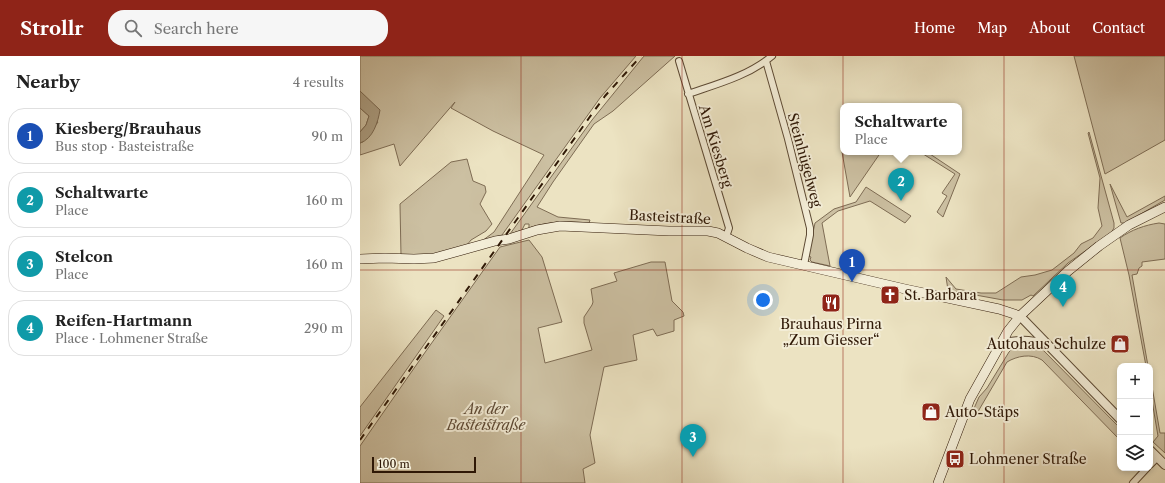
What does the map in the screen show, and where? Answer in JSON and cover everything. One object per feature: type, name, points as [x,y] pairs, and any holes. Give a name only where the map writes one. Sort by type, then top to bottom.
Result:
[{"type":"main road","points":[[938,483],[970,399],[1000,344],[1020,316],[1068,271],[1104,242],[1129,225],[1165,207]]},
{"type":"main road","name":"Basteistraße","points":[[360,259],[385,258],[414,260],[434,258],[495,241],[509,239],[537,230],[560,226],[708,231],[726,237],[746,248],[768,257],[999,309],[1020,316]]},
{"type":"street","points":[[688,94],[736,78],[749,72],[772,56]]},
{"type":"street","name":"Am Kiesberg","points":[[679,61],[729,228],[726,237]]},
{"type":"street","name":"Steinhügelweg","points":[[766,61],[788,139],[810,228],[804,265]]},
{"type":"street","points":[[1020,316],[1117,416]]},
{"type":"street","points":[[1000,344],[1018,340],[1032,340],[1048,346]]},
{"type":"street","points":[[1153,453],[1165,465]]},
{"type":"street","points":[[1153,462],[1157,458]]},
{"type":"street","points":[[1133,483],[1144,471]]},
{"type":"green space","points":[[360,56],[636,56],[600,98],[502,235],[482,241],[494,232],[544,155],[493,131],[451,108],[455,102],[400,166],[394,144],[360,155],[360,143],[363,142],[378,122],[360,105]]},
{"type":"green space","points":[[644,56],[675,56],[613,111],[594,124],[537,207],[558,217],[590,220],[589,223],[559,222],[529,228],[529,224],[525,224],[522,230],[510,234],[592,120]]},
{"type":"green space","points":[[1074,56],[1165,56],[1165,140],[1105,174]]},
{"type":"green space","points":[[360,108],[369,116],[366,125],[360,132]]},
{"type":"green space","points":[[1089,132],[1114,223],[1114,228],[1111,233],[1068,263],[1033,296],[1031,295],[1022,300],[1003,300],[948,290],[946,277],[956,289],[981,293],[996,293],[1021,277],[1052,270],[1074,253],[1081,244],[1093,238],[1102,226],[1098,208],[1100,178],[1088,133]]},
{"type":"green space","points":[[843,155],[879,155],[850,197]]},
{"type":"green space","points":[[925,155],[932,155],[960,174],[943,217],[937,212],[947,196],[942,193],[955,174]]},
{"type":"green space","points":[[467,159],[473,181],[485,186],[486,192],[480,204],[492,224],[486,231],[471,240],[467,245],[433,255],[401,256],[400,204],[451,162]]},
{"type":"green space","points":[[1110,184],[1127,217],[1165,196],[1165,200],[1125,223],[1121,223]]},
{"type":"green space","points":[[866,187],[911,216],[905,223],[870,201],[838,211],[822,223],[830,266],[812,262],[810,260],[811,257],[808,256],[815,223],[834,209],[856,202]]},
{"type":"green space","points":[[1159,223],[1165,224],[1165,259],[1142,262],[1142,266],[1139,268],[1137,274],[1132,275],[1147,363],[1145,363],[1129,275],[1120,238],[1138,228]]},
{"type":"green space","name":"An der Basteistraße","points":[[529,240],[542,257],[562,322],[538,328],[545,363],[592,350],[584,323],[584,317],[593,302],[591,289],[617,281],[614,273],[651,262],[665,262],[672,301],[683,312],[684,316],[674,320],[674,331],[657,336],[653,329],[633,335],[637,360],[604,367],[590,435],[595,463],[583,469],[585,483],[360,483],[360,446],[426,351],[500,247]]},
{"type":"green space","points":[[436,310],[444,316],[360,436],[360,407]]},
{"type":"green space","points":[[1023,342],[1037,346],[1044,351],[1117,425],[1117,437],[1042,360],[1029,356],[1015,358],[1007,362],[976,415],[972,413],[979,397],[987,388],[1009,352],[1013,348],[1023,345]]},
{"type":"green space","points":[[1153,392],[1160,433],[1165,433],[1165,453],[1153,442],[1158,436],[1153,407]]},
{"type":"shaded area","points":[[360,91],[380,110],[378,120],[372,134],[365,141],[360,143],[360,132],[366,125],[369,116],[360,108]]},
{"type":"railway","points":[[360,440],[605,96],[641,56]]},
{"type":"place","name":"Schaltwarte","points":[[901,201]]},
{"type":"place","name":"Kiesberg/Brauhaus","points":[[852,282]]},
{"type":"place","name":"St. Barbara","points":[[890,295]]},
{"type":"place","name":"Brauhaus Pirna „Zum Giesser“","points":[[831,303]]},
{"type":"place","name":"Reifen-Hartmann","points":[[1063,307]]},
{"type":"place","name":"Autohaus Schulze","points":[[1120,344]]},
{"type":"place","name":"Auto-Stäps","points":[[931,412]]},
{"type":"place","name":"Stelcon","points":[[693,457]]},
{"type":"place","name":"Lohmener Straße","points":[[955,459]]}]
